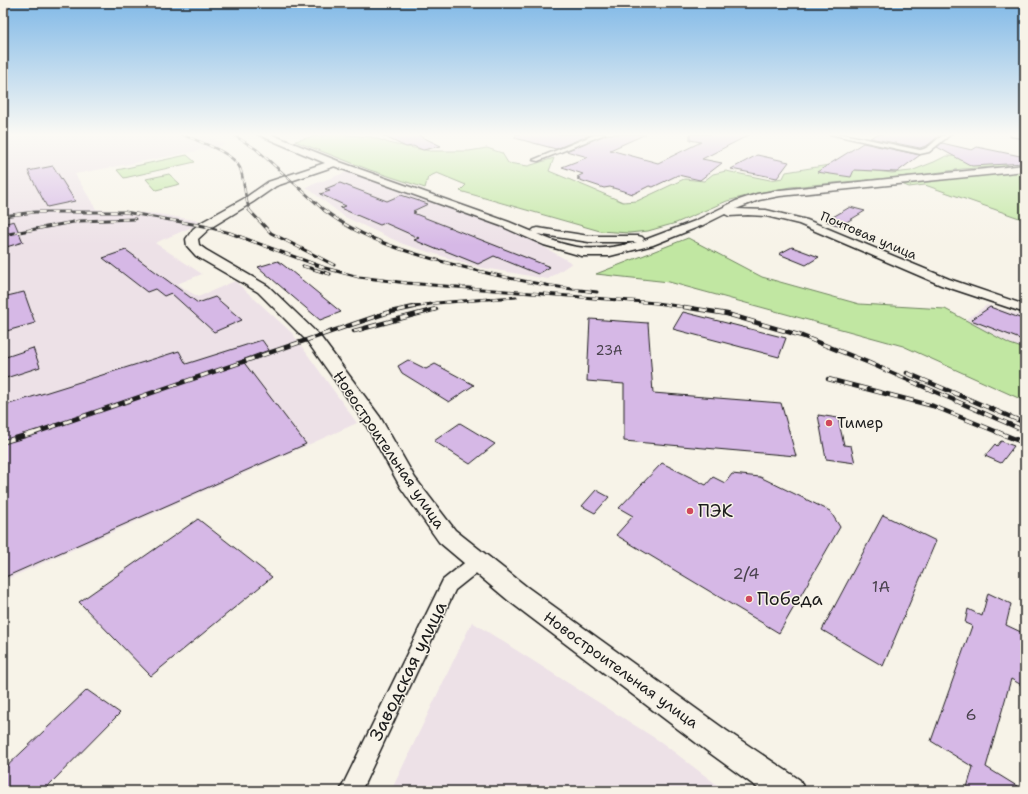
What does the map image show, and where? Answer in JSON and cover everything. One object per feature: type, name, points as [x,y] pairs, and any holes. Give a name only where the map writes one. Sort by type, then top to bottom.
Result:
[{"type":"main road","name":"Новостроительная улица","points":[[310,171],[272,184],[246,202],[206,225],[197,232],[192,239],[193,246],[201,253],[263,289],[285,308],[305,330],[373,421],[408,483],[447,536],[524,599],[717,741],[789,791]]},
{"type":"main road","points":[[357,171],[505,224],[564,248],[582,252],[598,253],[634,247],[699,223],[740,203],[757,197],[780,193],[995,171]]},
{"type":"main road","name":"Почтовая улица","points":[[699,223],[728,213],[745,211],[762,211],[784,216],[803,222],[945,282],[1025,309]]},
{"type":"street","name":"Заводская улица","points":[[350,791],[449,585],[479,561]]},
{"type":"shaded area","points":[[3,171],[91,171],[75,174],[96,209],[158,214],[200,221],[192,227],[155,243],[202,274],[177,284],[198,297],[235,281],[292,333],[357,423],[3,581]]},
{"type":"shaded area","points":[[350,171],[521,234],[572,263],[548,279],[478,267],[403,244],[345,217],[306,187]]},
{"type":"shaded area","points":[[987,305],[1025,316],[1025,349],[1010,344],[965,320]]},
{"type":"shaded area","points":[[472,622],[661,742],[725,791],[391,791]]},
{"type":"green space","points":[[118,171],[155,171],[124,178]]},
{"type":"green space","points":[[373,171],[549,171],[623,202],[637,201],[684,179],[704,181],[713,174],[726,171],[770,180],[783,178],[786,172],[792,171],[877,171],[892,173],[910,171],[948,171],[790,187],[758,193],[727,201],[676,223],[648,231],[629,233],[600,231],[460,191],[466,185],[437,173],[428,177],[425,188]]},
{"type":"green space","points":[[1025,171],[1025,220],[925,185],[909,187],[899,183]]},
{"type":"green space","points":[[169,174],[180,184],[156,190],[146,179]]},
{"type":"green space","points":[[688,238],[762,277],[859,304],[945,309],[1010,344],[1025,349],[1025,401],[903,346],[669,282],[596,274]]},
{"type":"building","points":[[28,171],[56,171],[75,201],[47,207]]},
{"type":"building","points":[[574,171],[712,171],[700,180],[678,175],[653,187],[649,186],[633,194],[610,187],[604,188],[577,179],[580,178],[577,177],[583,174]]},
{"type":"building","points":[[741,171],[782,171],[777,178]]},
{"type":"building","points":[[819,171],[854,171],[851,177],[817,172]]},
{"type":"building","points":[[877,171],[898,171],[897,172]]},
{"type":"building","points":[[340,183],[387,201],[401,195],[428,204],[413,211],[416,212],[413,213],[550,267],[538,274],[494,256],[478,264],[441,249],[438,250],[414,240],[419,238],[385,223],[380,225],[340,208],[346,206],[320,194],[330,191],[325,189]]},
{"type":"building","points":[[850,207],[865,211],[840,226],[826,221]]},
{"type":"building","points":[[14,221],[23,242],[3,248],[3,224]]},
{"type":"building","points":[[792,247],[819,257],[806,265],[779,254]]},
{"type":"building","points":[[126,250],[198,303],[215,297],[242,320],[214,332],[171,293],[164,296],[155,289],[147,292],[103,258]]},
{"type":"building","points":[[278,261],[341,312],[320,320],[258,267]]},
{"type":"building","points":[[24,292],[35,323],[3,332],[3,297]]},
{"type":"building","points":[[990,307],[1025,320],[1025,341],[971,320]]},
{"type":"building","points":[[683,312],[786,338],[779,357],[673,329]]},
{"type":"building","points":[[590,319],[648,323],[653,393],[781,403],[796,456],[624,441],[624,384],[587,381]]},
{"type":"building","points":[[262,340],[269,350],[242,360],[306,444],[3,578],[3,406],[179,351],[186,364]]},
{"type":"building","points":[[33,348],[40,367],[3,379],[3,358]]},
{"type":"building","points":[[408,360],[426,369],[435,364],[474,385],[449,402],[402,373],[398,366]]},
{"type":"building","points":[[818,415],[838,418],[844,445],[851,446],[855,463],[826,459]]},
{"type":"building","points":[[460,423],[495,444],[470,464],[434,441]]},
{"type":"building","points":[[1001,441],[1014,446],[1001,463],[985,456],[995,444],[997,446]]},
{"type":"building","points":[[662,463],[706,485],[713,477],[725,483],[732,474],[760,477],[830,511],[840,527],[779,633],[616,535],[633,516],[619,508]]},
{"type":"building","points":[[596,490],[609,497],[595,513],[582,506]]},
{"type":"building","points":[[883,515],[936,541],[883,666],[822,630]]},
{"type":"building","points":[[198,519],[272,577],[151,676],[79,602]]},
{"type":"building","points":[[988,593],[1011,604],[1006,625],[1025,634],[1025,687],[1011,679],[986,767],[1025,791],[966,791],[973,767],[931,741],[972,626],[965,623],[968,609],[982,616]]},
{"type":"building","points":[[87,690],[120,713],[43,791],[3,791],[3,770]]},
{"type":"railway","points":[[241,171],[250,211]]},
{"type":"railway","points":[[281,171],[325,211]]},
{"type":"railway","points":[[249,210],[271,233],[334,265]]},
{"type":"railway","points":[[324,210],[355,230],[371,238],[406,251],[510,278],[562,288],[597,292]]},
{"type":"railway","points":[[3,216],[35,212],[125,212],[204,226],[230,233],[325,268],[359,277],[407,283],[656,303],[684,307]]},
{"type":"railway","points":[[3,235],[79,221],[135,219]]},
{"type":"railway","points":[[303,266],[330,274]]},
{"type":"railway","points":[[411,308],[436,303],[516,297]]},
{"type":"railway","points":[[684,307],[691,308]]},
{"type":"railway","points":[[684,307],[727,314],[802,336],[867,362],[1025,431]]},
{"type":"railway","points":[[37,432],[386,313],[411,308]]},
{"type":"railway","points":[[354,331],[436,309]]},
{"type":"railway","points":[[907,373],[1025,423]]},
{"type":"railway","points":[[828,379],[933,406],[1000,433]]},
{"type":"railway","points":[[3,442],[37,432]]},
{"type":"railway","points":[[997,432],[1025,443]]},
{"type":"place","name":"Тимер","points":[[829,423]]},
{"type":"place","name":"ПЭК","points":[[690,511]]},
{"type":"place","name":"Победа","points":[[749,599]]}]
